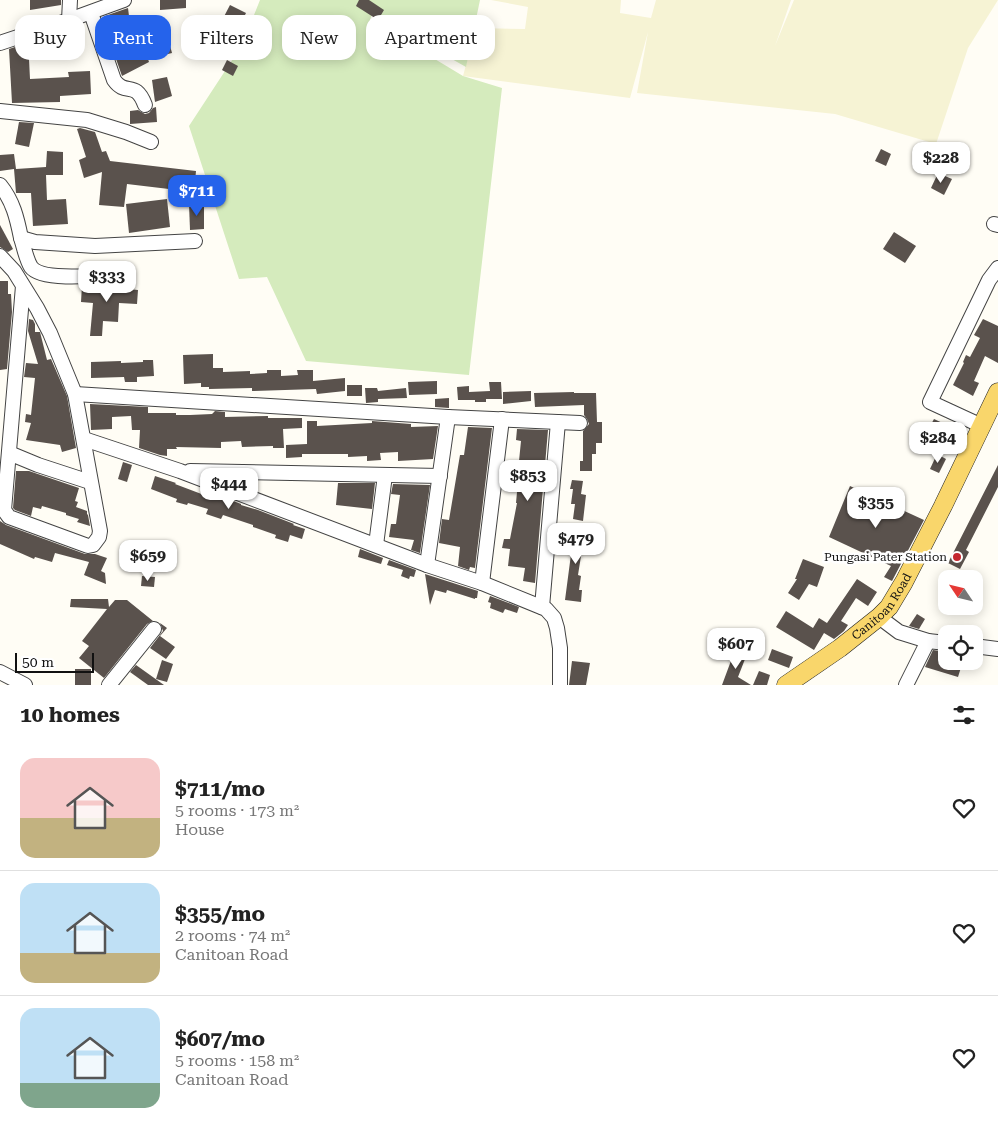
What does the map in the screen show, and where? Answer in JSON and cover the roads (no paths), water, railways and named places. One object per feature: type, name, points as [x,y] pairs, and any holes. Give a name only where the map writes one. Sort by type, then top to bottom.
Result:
[{"type":"main road","name":"Canitoan Road","points":[[786,685],[840,648],[889,607],[904,582],[957,479],[998,392]]},
{"type":"street","points":[[69,15],[70,0]]},
{"type":"street","points":[[85,15],[124,0]]},
{"type":"street","points":[[91,13],[114,80],[118,86],[135,90],[141,94],[145,105]]},
{"type":"street","points":[[0,44],[15,39]]},
{"type":"street","points":[[0,112],[87,120],[151,142]]},
{"type":"street","points":[[0,185],[11,200],[27,259],[33,269],[67,277],[119,274]]},
{"type":"street","points":[[21,238],[35,242],[95,246],[195,241]]},
{"type":"street","points":[[0,256],[14,271],[37,308],[50,333],[74,394],[100,531],[99,537],[93,545],[88,546],[9,517],[4,507],[23,286]]},
{"type":"street","points":[[982,426],[930,402],[989,280],[998,268]]},
{"type":"street","points":[[74,394],[448,417],[580,422]]},
{"type":"street","points":[[427,565],[448,417]]},
{"type":"street","points":[[482,583],[502,418]]},
{"type":"street","points":[[542,606],[558,422]]},
{"type":"street","points":[[84,439],[180,471],[427,565],[482,583],[542,606],[550,612],[557,628],[560,648],[560,685]]},
{"type":"street","points":[[9,453],[38,465],[90,482]]},
{"type":"street","points":[[180,471],[440,476]]},
{"type":"street","points":[[376,545],[385,475]]},
{"type":"street","points":[[879,617],[900,632],[938,642]]},
{"type":"street","points":[[109,685],[154,629]]},
{"type":"street","points":[[906,685],[928,641]]},
{"type":"street","points":[[983,647],[998,649]]},
{"type":"street","points":[[0,672],[25,685]]},
{"type":"place","name":"Pungasi Pater Station","points":[[957,557]]}]
